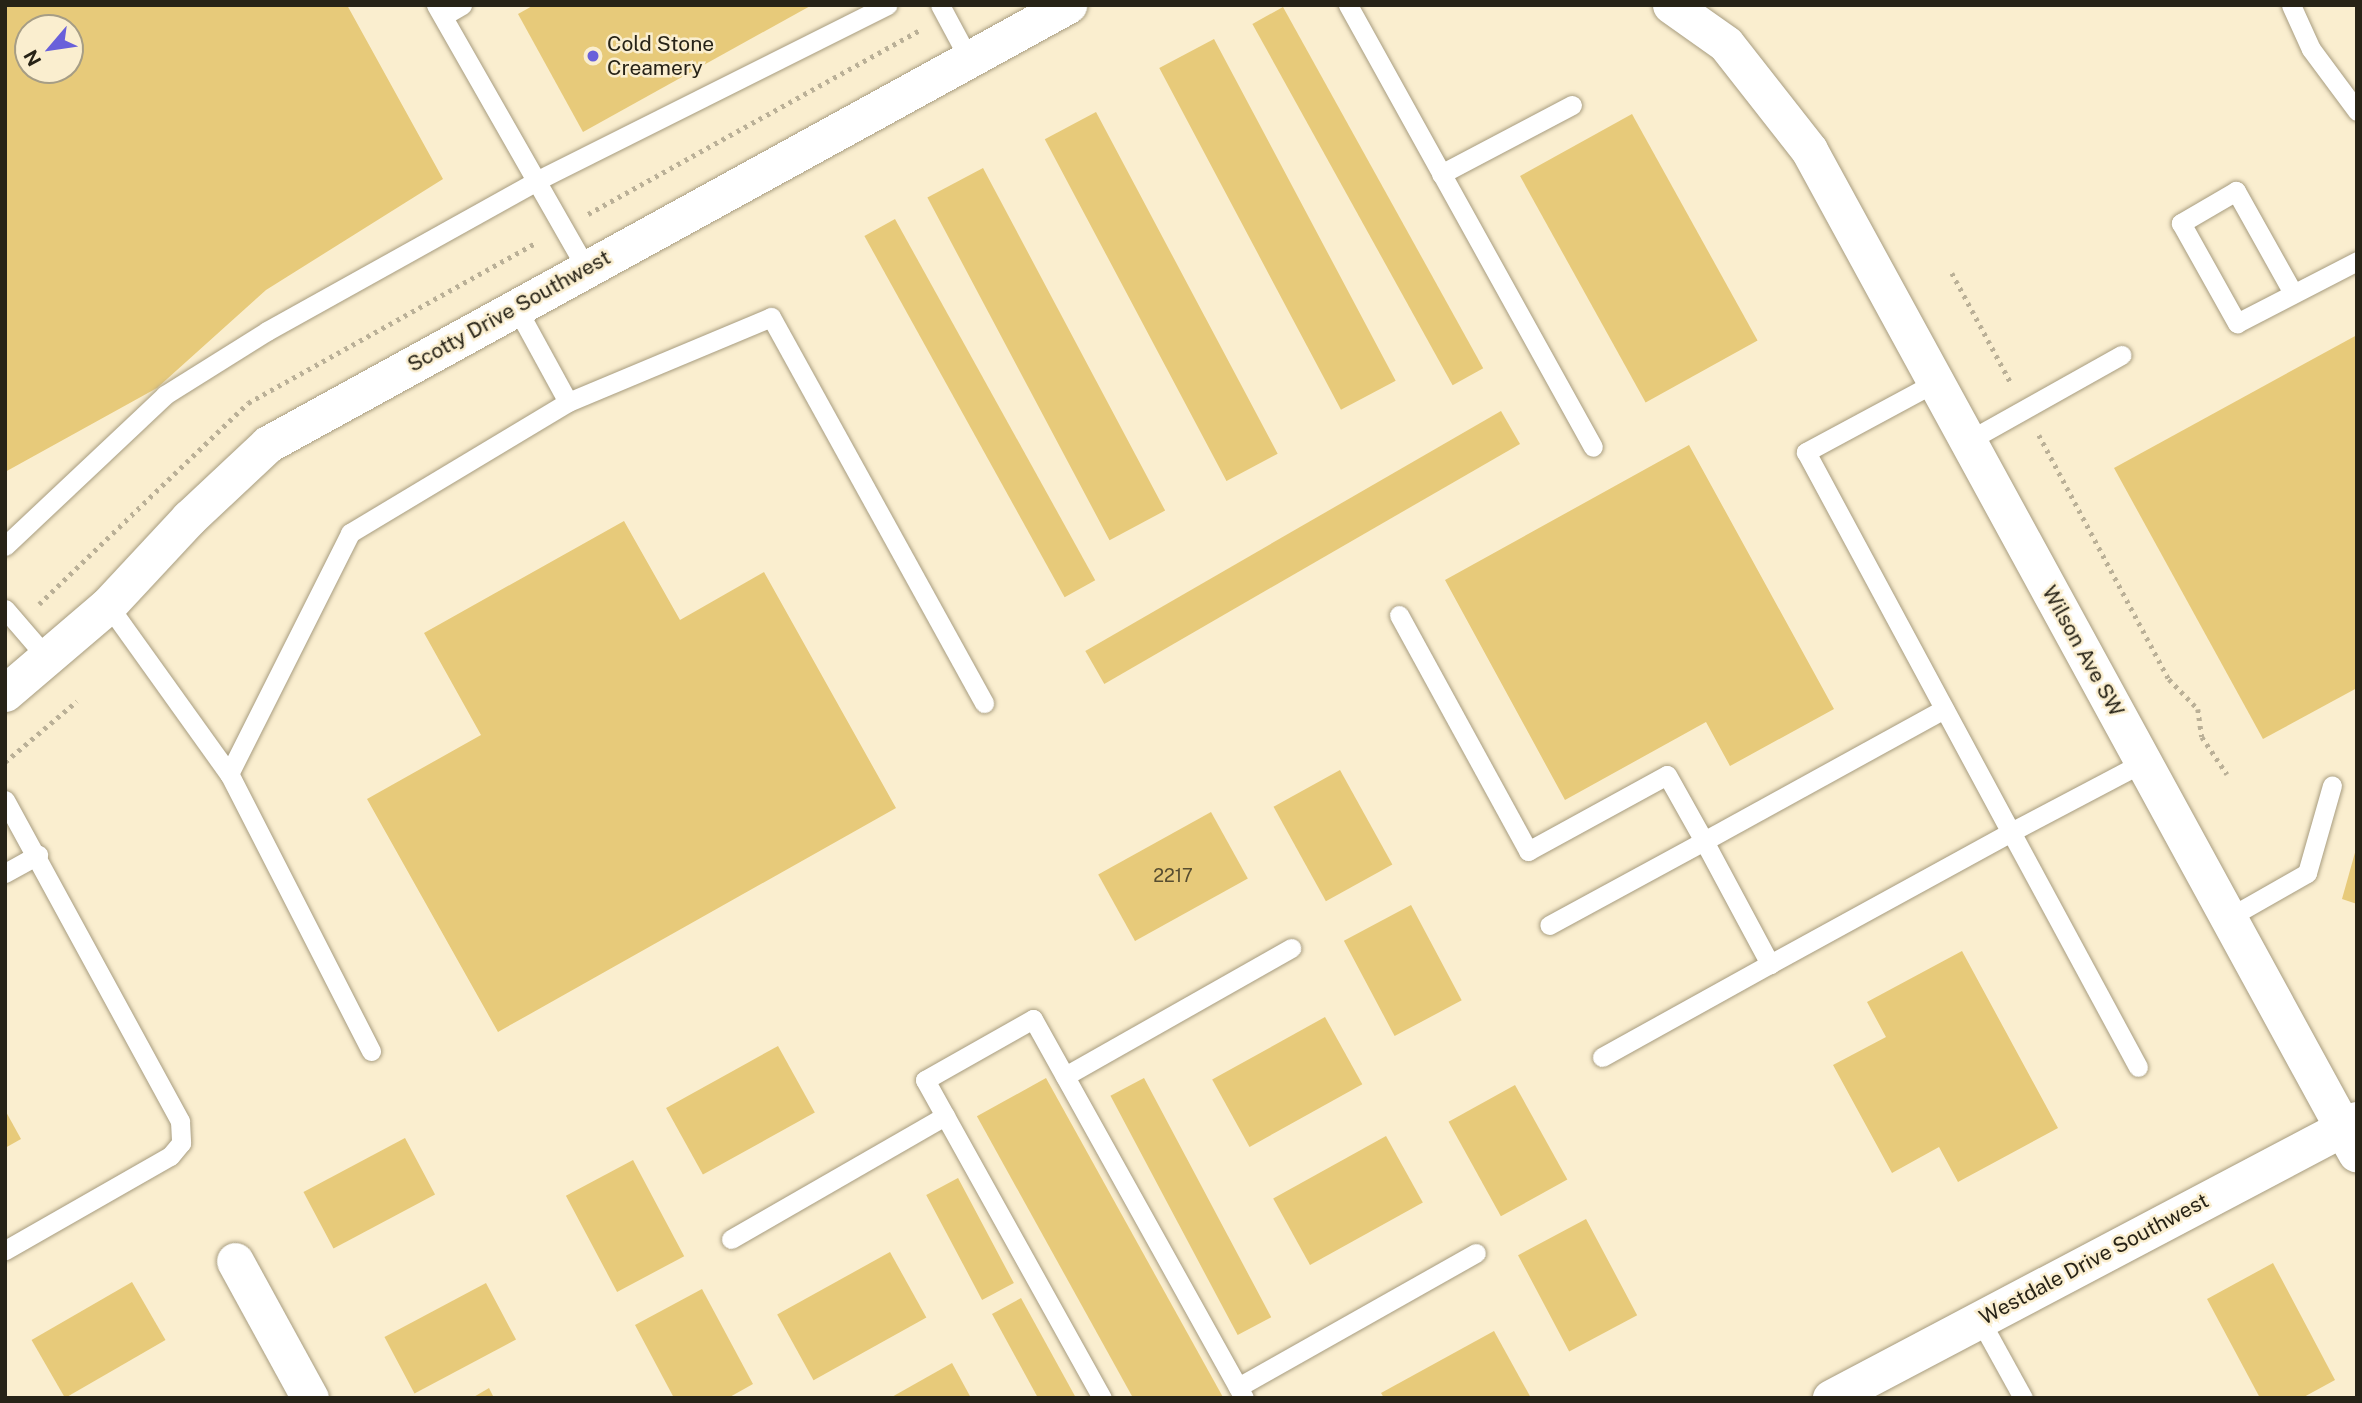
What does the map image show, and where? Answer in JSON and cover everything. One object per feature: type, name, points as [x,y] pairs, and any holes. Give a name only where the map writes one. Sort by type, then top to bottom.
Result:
[{"type":"street","name":"Scotty Drive Southwest","points":[[5,693],[108,605],[189,518],[268,444],[1068,5]]},
{"type":"street","name":"Wilson Ave SW","points":[[1671,5],[1726,44],[1809,150],[2228,918],[2352,1134]]},
{"type":"street","name":"Westdale Drive Southwest","points":[[1831,1398],[1980,1320],[2352,1134]]},
{"type":"street","points":[[235,1261],[310,1398]]},
{"type":"lane","points":[[462,5],[440,11],[586,268]]},
{"type":"lane","points":[[5,545],[165,395],[267,331],[536,181],[887,5]]},
{"type":"lane","points":[[940,5],[970,59]]},
{"type":"lane","points":[[1348,5],[1593,447]]},
{"type":"lane","points":[[2291,5],[2311,49],[2357,111]]},
{"type":"lane","points":[[1441,174],[1572,105]]},
{"type":"lane","points":[[2293,293],[2236,191],[2181,223],[2237,323],[2357,261]]},
{"type":"lane","points":[[516,307],[568,402]]},
{"type":"lane","points":[[229,774],[350,533],[568,402],[771,317],[984,703]]},
{"type":"lane","points":[[1968,441],[2121,355]]},
{"type":"lane","points":[[1936,382],[1806,452],[2138,1067]]},
{"type":"lane","points":[[108,605],[229,774],[371,1051]]},
{"type":"lane","points":[[5,609],[48,659]]},
{"type":"lane","points":[[1399,615],[1528,851],[1667,775],[1770,964]]},
{"type":"lane","points":[[1549,925],[1944,709]]},
{"type":"lane","points":[[1602,1057],[2144,762]]},
{"type":"lane","points":[[2228,918],[2307,873],[2332,785]]},
{"type":"lane","points":[[5,800],[38,855],[180,1121],[181,1143],[170,1156],[5,1250]]},
{"type":"lane","points":[[5,873],[38,855]]},
{"type":"lane","points":[[1065,1076],[1291,948]]},
{"type":"lane","points":[[1102,1398],[925,1080],[1033,1019],[1241,1392],[1476,1253]]},
{"type":"lane","points":[[731,1239],[946,1116]]},
{"type":"lane","points":[[1980,1320],[2023,1398]]},
{"type":"path","points":[[1952,273],[2169,679],[2198,709],[2202,737],[2227,774]]},
{"type":"path","points":[[5,762],[77,701]]},
{"type":"building","points":[[347,5],[443,179],[266,290],[157,388],[5,472],[5,6]]},
{"type":"building","points":[[534,5],[812,5],[583,132],[518,14]]},
{"type":"building","points":[[1283,7],[1483,368],[1453,385],[1252,24]]},
{"type":"building","points":[[1214,39],[1396,381],[1341,410],[1159,68]]},
{"type":"building","points":[[1096,112],[1278,454],[1226,481],[1045,139]]},
{"type":"building","points":[[1632,114],[1758,341],[1646,403],[1520,176]]},
{"type":"building","points":[[983,168],[1165,511],[1110,540],[927,198]]},
{"type":"building","points":[[895,219],[1095,580],[1065,597],[864,236]]},
{"type":"building","points":[[2357,335],[2357,688],[2263,739],[2114,468]]},
{"type":"building","points":[[1501,411],[1520,444],[1104,684],[1085,651]]},
{"type":"building","points":[[1689,445],[1834,709],[1730,766],[1706,722],[1565,800],[1445,580]]},
{"type":"building","points":[[624,521],[680,620],[764,572],[896,808],[498,1032],[367,799],[481,735],[424,633]]},
{"type":"building","points":[[1340,770],[1392,864],[1326,901],[1274,807]]},
{"type":"building","points":[[1211,812],[1248,878],[1135,941],[1098,875]]},
{"type":"building","points":[[2357,850],[2357,904],[2342,899]]},
{"type":"building","points":[[1411,905],[1462,1000],[1395,1036],[1344,941]]},
{"type":"building","points":[[1962,951],[2058,1128],[1958,1182],[1939,1147],[1892,1173],[1833,1065],[1886,1037],[1867,1002]]},
{"type":"building","points":[[1325,1017],[1362,1084],[1250,1147],[1212,1080]]},
{"type":"building","points":[[778,1046],[815,1112],[703,1175],[666,1108]]},
{"type":"building","points":[[1046,1078],[1222,1396],[1133,1398],[977,1116]]},
{"type":"building","points":[[1144,1078],[1271,1317],[1238,1335],[1110,1096]]},
{"type":"building","points":[[1515,1085],[1567,1179],[1501,1216],[1449,1122]]},
{"type":"building","points":[[5,1110],[21,1139],[5,1148]]},
{"type":"building","points":[[1386,1136],[1423,1202],[1310,1265],[1273,1199]]},
{"type":"building","points":[[405,1138],[435,1195],[334,1248],[303,1192]]},
{"type":"building","points":[[633,1160],[684,1256],[617,1292],[566,1196]]},
{"type":"building","points":[[958,1178],[1014,1283],[982,1300],[926,1195]]},
{"type":"building","points":[[1586,1219],[1637,1315],[1569,1351],[1518,1255]]},
{"type":"building","points":[[890,1252],[926,1318],[814,1380],[777,1315]]},
{"type":"building","points":[[2273,1263],[2335,1380],[2302,1398],[2260,1398],[2207,1299]]},
{"type":"building","points":[[132,1282],[166,1340],[65,1398],[32,1340]]},
{"type":"building","points":[[486,1283],[516,1340],[415,1393],[384,1337]]},
{"type":"building","points":[[702,1289],[753,1384],[728,1398],[674,1398],[635,1325]]},
{"type":"building","points":[[1021,1298],[1076,1398],[1038,1398],[992,1314]]},
{"type":"building","points":[[1494,1331],[1531,1398],[1384,1398],[1381,1393]]},
{"type":"building","points":[[952,1363],[971,1398],[890,1398]]},
{"type":"building","points":[[489,1388],[494,1398],[472,1398]]},
{"type":"place","name":"Cold Stone Creamery","points":[[593,56]]}]
